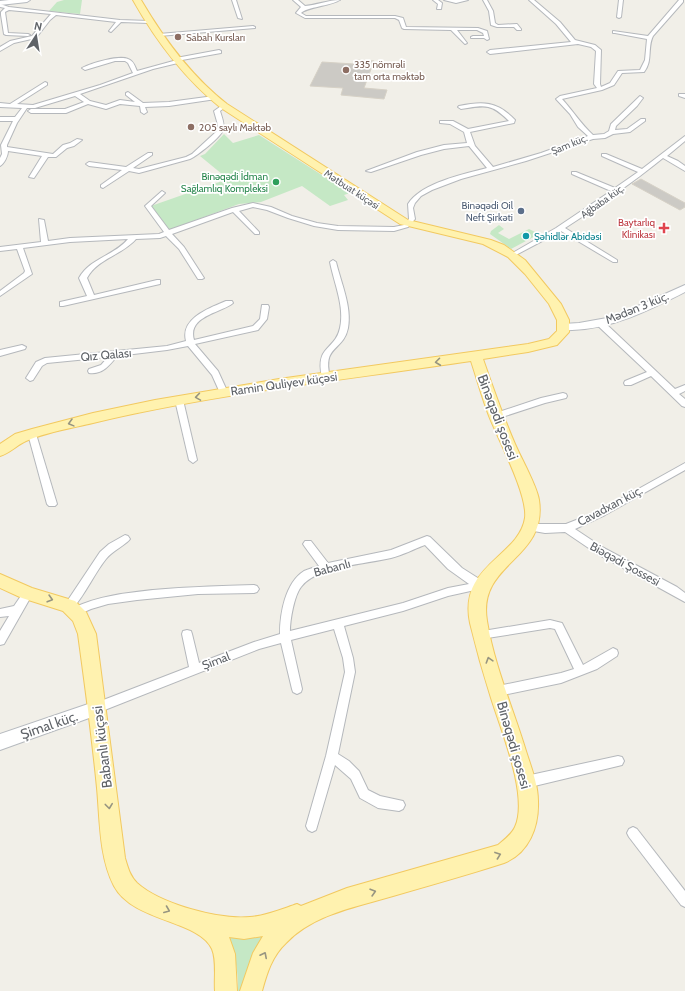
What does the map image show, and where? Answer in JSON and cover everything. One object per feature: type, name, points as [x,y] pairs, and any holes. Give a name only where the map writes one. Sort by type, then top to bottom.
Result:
[{"type":"main road","name":"Mətbuat küçəsi","points":[[137,0],[149,22],[179,60],[214,98],[224,106],[409,224],[422,228],[472,237],[493,244],[512,255],[552,300],[563,319],[564,327]]},
{"type":"main road","name":"Mətbuat küçəsi","points":[[142,0],[149,22]]},
{"type":"main road","name":"Ramin Quliyev küçəsi","points":[[26,436],[110,413],[179,400],[326,377],[476,357],[544,345],[553,342],[559,337],[564,327]]},
{"type":"main road","name":"Binəqədi şosesi","points":[[251,991],[258,968],[268,946],[290,925],[324,906],[504,853],[518,841],[525,828],[528,810],[526,782],[498,691],[476,608],[477,596],[481,585],[492,571],[521,542],[531,527],[534,510],[531,498],[496,416],[476,357]]},
{"type":"main road","points":[[0,451],[26,436]]},
{"type":"main road","points":[[0,581],[72,609]]},
{"type":"main road","name":"Babanlı küçəsi","points":[[72,609],[84,626],[87,634],[114,849],[123,882],[132,892],[145,901],[197,922]]},
{"type":"main road","points":[[197,922],[237,927],[257,926],[324,906]]},
{"type":"main road","points":[[197,922],[215,935],[221,945],[224,959],[226,991]]},
{"type":"street","points":[[0,4],[27,0]]},
{"type":"street","points":[[234,0],[240,18]]},
{"type":"street","points":[[295,0],[302,5],[303,8]]},
{"type":"street","points":[[338,0],[319,6],[303,8],[298,13],[305,17],[394,17],[401,19],[404,28],[478,29],[485,32],[487,38],[473,38]]},
{"type":"street","points":[[435,0],[440,4],[439,8]]},
{"type":"street","points":[[446,0],[456,2],[466,0]]},
{"type":"street","points":[[485,0],[491,11],[493,24],[497,26],[515,25],[519,29]]},
{"type":"street","points":[[531,0],[546,12],[576,43]]},
{"type":"street","points":[[619,17],[622,0]]},
{"type":"street","points":[[490,52],[576,43],[593,46],[600,51],[597,84],[600,89],[612,84],[620,72],[642,71],[644,69],[648,59],[649,38],[680,1]]},
{"type":"street","points":[[0,4],[8,8],[54,14],[120,21],[149,22]]},
{"type":"street","points":[[8,8],[3,12],[6,34],[37,35]]},
{"type":"street","points":[[0,49],[3,46],[28,40],[37,35],[48,19],[54,14]]},
{"type":"street","points":[[111,31],[120,21]]},
{"type":"street","points":[[159,35],[253,27]]},
{"type":"street","points":[[453,29],[464,43]]},
{"type":"street","points":[[615,32],[649,38]]},
{"type":"street","points":[[592,39],[595,44],[593,46]]},
{"type":"street","points":[[0,164],[5,154],[4,145],[16,119],[23,109],[76,94],[179,60],[219,52]]},
{"type":"street","points":[[104,54],[114,60]]},
{"type":"street","points":[[85,68],[114,60],[126,60],[130,62],[136,73]]},
{"type":"street","points":[[12,105],[45,84]]},
{"type":"street","name":"Şam küç.","points":[[409,224],[412,219],[410,208],[411,203],[424,193],[447,182],[566,147],[592,136],[580,126],[572,113],[559,99],[600,89]]},
{"type":"street","points":[[76,94],[88,102],[106,107],[120,102],[165,107],[214,98]]},
{"type":"street","points":[[128,94],[142,105],[144,112]]},
{"type":"street","points":[[612,132],[613,125],[635,105],[640,98]]},
{"type":"street","points":[[0,105],[12,105],[23,109],[66,111],[88,102]]},
{"type":"street","points":[[442,122],[451,122],[467,132],[512,122],[512,120],[494,105],[484,104],[461,107]]},
{"type":"street","points":[[89,164],[127,170],[146,170],[194,155],[220,132],[221,125],[217,111],[224,106]]},
{"type":"street","points":[[0,119],[16,119]]},
{"type":"street","points":[[592,136],[605,136],[612,132],[628,131],[643,120]]},
{"type":"street","points":[[467,132],[466,135],[470,144],[484,163],[492,170]]},
{"type":"street","name":"Ağbaba küç.","points":[[512,255],[561,228],[598,205],[643,172],[685,138]]},
{"type":"street","points":[[4,149],[56,155],[65,146],[72,145],[79,140]]},
{"type":"street","points":[[369,171],[395,160],[430,150],[454,144],[470,144]]},
{"type":"street","points":[[103,186],[150,154]]},
{"type":"street","points":[[32,177],[38,165],[46,155]]},
{"type":"street","points":[[604,156],[643,172]]},
{"type":"street","points":[[663,156],[676,162],[685,169]]},
{"type":"street","points":[[676,162],[685,162]]},
{"type":"street","points":[[574,173],[616,191]]},
{"type":"street","points":[[162,193],[148,206],[168,234],[182,248],[200,278]]},
{"type":"street","points":[[0,249],[45,242],[154,237],[168,234],[234,210],[253,205],[262,206],[309,223],[338,228],[388,229],[400,228],[409,224]]},
{"type":"street","points":[[234,210],[257,233]]},
{"type":"street","points":[[41,220],[45,242]]},
{"type":"street","points":[[561,228],[615,261]]},
{"type":"street","points":[[91,297],[83,278],[85,271],[89,267],[106,259],[134,238]]},
{"type":"street","points":[[0,294],[28,274],[19,246]]},
{"type":"street","points":[[326,377],[323,367],[324,358],[344,329],[344,313],[333,262]]},
{"type":"street","points":[[63,304],[157,282]]},
{"type":"street","name":"Mədən 3 küç.","points":[[564,327],[576,327],[600,323],[621,316],[685,288]]},
{"type":"street","points":[[224,393],[215,372],[190,343],[188,334],[194,323],[212,309],[229,303]]},
{"type":"street","name":"Qız Qalası","points":[[30,378],[39,364],[45,361],[145,351],[190,343],[255,328],[262,324],[265,316],[265,307]]},
{"type":"street","points":[[600,323],[685,404]]},
{"type":"street","points":[[0,353],[22,347]]},
{"type":"street","points":[[92,371],[104,367],[114,354]]},
{"type":"street","points":[[628,383],[652,373]]},
{"type":"street","points":[[674,393],[685,388]]},
{"type":"street","points":[[496,416],[544,400],[563,396]]},
{"type":"street","points":[[179,400],[192,460]]},
{"type":"street","points":[[26,436],[52,504]]},
{"type":"street","name":"Ramin Quliyev küçəsi","points":[[0,444],[26,436]]},
{"type":"street","name":"Cavadxan küç.","points":[[531,527],[544,530],[567,528],[602,513],[685,466]]},
{"type":"street","name":"Biəqədi Şossesi","points":[[567,528],[599,550],[674,590],[685,598]]},
{"type":"street","points":[[72,609],[77,598],[104,554],[110,547],[125,539]]},
{"type":"street","name":"Babanlı","points":[[297,689],[285,637],[285,622],[292,595],[297,584],[308,574],[326,567],[392,554],[427,540],[446,562],[458,572],[481,585]]},
{"type":"street","points":[[308,544],[326,567]]},
{"type":"street","name":"Şimal","points":[[97,708],[258,645],[404,607],[448,592],[481,585]]},
{"type":"street","points":[[72,609],[108,600],[137,596],[198,590],[254,589]]},
{"type":"street","points":[[0,641],[28,593]]},
{"type":"street","points":[[0,613],[17,610]]},
{"type":"street","points":[[312,826],[332,756],[350,672],[348,658],[338,624]]},
{"type":"street","points":[[482,635],[550,624],[558,626],[580,671]]},
{"type":"street","points":[[187,634],[195,670]]},
{"type":"street","points":[[498,691],[561,678],[593,666],[613,653]]},
{"type":"street","name":"Şimal küç.","points":[[0,742],[97,708]]},
{"type":"street","points":[[332,756],[356,775],[364,794],[378,802],[399,805]]},
{"type":"street","points":[[526,782],[618,760]]},
{"type":"street","points":[[633,833],[685,901]]},
{"type":"green space","points":[[64,0],[82,0],[80,14],[49,11],[57,2]]},
{"type":"green space","name":"Binəqədi İdman Sağlamlıq Kompleksi","points":[[224,134],[233,143],[259,135],[350,193],[344,195],[348,200],[330,206],[302,186],[261,202],[239,204],[169,230],[151,206],[228,179],[200,156],[205,154]]},
{"type":"green space","points":[[499,225],[504,229],[498,233],[509,239],[529,229],[539,234],[511,249],[490,234],[491,231]]},
{"type":"green space","points":[[268,930],[258,944],[251,959],[246,974],[243,991],[238,991],[236,962],[226,936]]},
{"type":"building","name":"335 nömrəli tam orta məktəb","points":[[356,60],[374,61],[364,88],[387,90],[384,99],[341,95],[343,88],[310,86],[322,62],[354,64]]},
{"type":"building","points":[[641,179],[685,203],[685,207],[680,210],[632,184]]},
{"type":"place","name":"Sabah Kursları","points":[[178,37]]},
{"type":"place","name":"335 nömrəli tam orta məktəb","points":[[346,70]]},
{"type":"place","name":"205 saylı Məktəb","points":[[191,127]]},
{"type":"place","name":"Binəqədi İdman Sağlamlıq Kompleksi","points":[[276,182]]},
{"type":"place","name":"Binəqədi Oil Neft Şirkəti","points":[[521,211]]},
{"type":"place","name":"Baytarlıq Klinikası","points":[[664,228]]},
{"type":"place","name":"Şəhidlər Abidəsi","points":[[526,236]]}]
